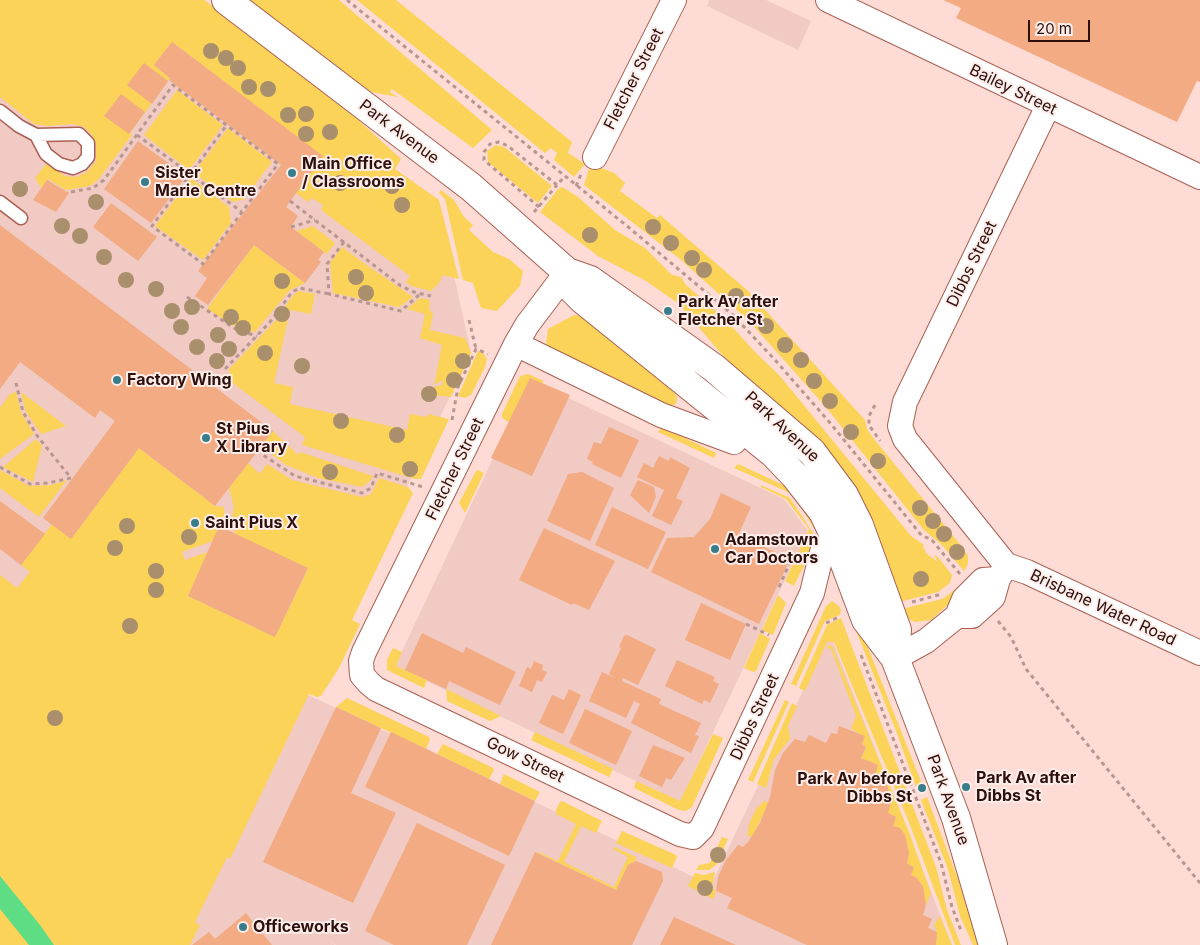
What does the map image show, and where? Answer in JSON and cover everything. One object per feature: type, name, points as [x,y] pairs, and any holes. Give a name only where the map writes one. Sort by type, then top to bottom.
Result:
[{"type":"main road","name":"Park Avenue","points":[[226,0],[471,187],[567,272],[590,280],[714,368],[812,452],[831,475],[857,520],[897,630],[895,658]]},
{"type":"main road","name":"Park Avenue","points":[[567,272],[573,290],[582,299],[745,429],[796,476],[822,512],[839,548],[866,620],[895,658],[956,818],[994,945]]},
{"type":"street","name":"Fletcher Street","points":[[595,157],[674,0]]},
{"type":"street","name":"Bailey Street","points":[[828,0],[1200,177]]},
{"type":"street","name":"Dibbs Street","points":[[1002,572],[905,439],[900,422],[905,402],[1048,106]]},
{"type":"street","name":"Fletcher Street","points":[[362,675],[361,661],[364,652],[516,344],[527,325],[567,272]]},
{"type":"street","name":"Park Avenue","points":[[516,344],[661,415],[724,439],[734,442],[745,429]]},
{"type":"street","name":"Dibbs Street","points":[[693,837],[702,828],[812,594],[831,583],[839,548],[857,520]]},
{"type":"street","points":[[895,658],[926,642],[957,616],[972,616],[979,598],[993,597],[1002,572]]},
{"type":"street","name":"Brisbane Water Road","points":[[1002,572],[1027,572],[1200,653]]},
{"type":"street","name":"Gow Street","points":[[362,675],[376,689],[680,834],[693,837]]},
{"type":"lane","points":[[0,111],[19,126],[36,135]]},
{"type":"lane","points":[[0,202],[21,218]]},
{"type":"path","points":[[347,0],[705,290],[733,315],[776,361],[922,536],[931,539],[1011,637],[1026,669],[1200,883]]},
{"type":"path","points":[[71,192],[93,188],[100,184],[173,86],[278,164],[203,264],[152,226],[226,126]]},
{"type":"path","points":[[137,135],[242,212]]},
{"type":"path","points":[[557,185],[508,146],[499,142],[490,144],[484,152],[484,160],[539,207],[565,176]]},
{"type":"path","points":[[290,201],[401,286],[420,294],[431,296]]},
{"type":"path","points":[[291,227],[315,220]]},
{"type":"path","points":[[329,294],[327,264],[344,242]]},
{"type":"path","points":[[225,369],[257,336],[296,289],[329,294],[401,311],[420,294]]},
{"type":"path","points":[[187,297],[237,330],[257,336]]},
{"type":"path","points":[[451,428],[458,386],[476,349],[470,320]]},
{"type":"path","points":[[476,349],[489,354]]},
{"type":"path","points":[[0,467],[30,484],[48,483],[71,478],[38,437],[23,412],[16,383]]},
{"type":"path","points":[[875,405],[869,416],[869,426],[885,445]]},
{"type":"path","points":[[257,451],[295,476],[362,493],[371,488],[377,473],[423,487],[427,479]]},
{"type":"path","points":[[779,587],[791,560]]},
{"type":"path","points":[[826,623],[844,614]]},
{"type":"path","points":[[746,624],[771,636]]},
{"type":"path","points":[[857,646],[941,863],[952,907],[964,937]]},
{"type":"shaded area","name":"Saint Pius X","points":[[0,0],[164,0],[438,204],[471,352],[308,695],[711,885],[826,642],[833,642],[952,945],[336,945],[323,935],[335,945],[0,945]]},
{"type":"shaded area","points":[[0,0],[204,0],[253,35],[357,119],[401,159],[395,169],[439,200],[459,279],[442,275],[440,282],[431,291],[411,286],[406,282],[410,276],[321,210],[323,205],[312,198],[308,202],[296,193],[322,157],[172,42],[154,65],[170,78],[130,133],[132,135],[98,180],[90,186],[66,190],[48,179],[41,188],[35,178],[46,164],[65,176],[76,177],[87,172],[96,161],[96,144],[91,134],[84,127],[73,124],[48,126],[34,124],[0,97]]},
{"type":"shaded area","points":[[249,0],[339,0],[492,130],[473,148],[392,89],[390,92],[398,97],[371,92]]},
{"type":"shaded area","points":[[357,0],[396,0],[572,142],[568,153],[585,164],[574,177],[554,160],[557,153],[551,148],[545,153]]},
{"type":"shaded area","points":[[709,0],[766,0],[811,21],[798,50],[707,6]]},
{"type":"shaded area","points":[[177,90],[223,125],[189,170],[144,135]]},
{"type":"shaded area","points":[[228,128],[272,162],[244,199],[233,202],[194,173]]},
{"type":"shaded area","points":[[496,145],[504,147],[552,186],[538,203],[488,162],[487,151]]},
{"type":"shaded area","points":[[594,165],[614,173],[625,183],[620,191],[657,218],[660,215],[747,290],[865,420],[867,429],[874,439],[963,548],[968,556],[968,564],[964,571],[942,545],[924,530],[825,406],[749,321],[680,259],[584,185],[589,169]]},
{"type":"shaded area","points":[[191,178],[229,207],[231,223],[203,260],[155,226]]},
{"type":"shaded area","points":[[562,187],[578,197],[615,230],[645,248],[672,275],[681,277],[686,285],[724,318],[779,375],[911,536],[924,545],[923,547],[927,554],[938,562],[934,555],[938,557],[952,575],[950,583],[938,592],[899,602],[769,397],[722,361],[724,357],[679,304],[646,281],[598,256],[540,212],[558,189]]},
{"type":"shaded area","points":[[441,190],[454,200],[464,217],[473,225],[469,230],[493,252],[509,259],[523,271],[520,286],[497,311],[481,308],[473,283],[463,280],[445,199],[439,193]]},
{"type":"shaded area","points":[[313,226],[335,243],[327,254],[296,231]]},
{"type":"shaded area","points":[[254,245],[305,283],[290,290],[255,332],[240,329],[207,309]]},
{"type":"shaded area","points":[[342,247],[413,297],[399,307],[333,293],[330,263]]},
{"type":"shaded area","points":[[298,291],[315,294],[311,314],[290,310],[274,383],[293,387],[290,404],[407,430],[410,414],[427,417],[428,414],[449,419],[421,479],[415,479],[302,445],[305,437],[226,378],[230,372],[228,370],[279,317],[290,299]]},
{"type":"shaded area","points":[[420,298],[430,300],[429,309],[433,314],[430,330],[465,338],[471,353],[451,397],[432,395],[434,387],[442,385],[443,380],[434,385],[442,345],[420,338],[425,314],[407,309]]},
{"type":"shaded area","points":[[574,315],[588,317],[674,392],[677,397],[676,404],[668,406],[549,349],[546,344],[548,329]]},
{"type":"shaded area","points":[[478,351],[483,353],[487,359],[485,367],[471,395],[465,398],[458,396]]},
{"type":"shaded area","points":[[528,374],[544,381],[509,422],[502,418],[502,414],[520,376]]},
{"type":"shaded area","points":[[530,380],[784,499],[808,531],[680,802],[395,666]]},
{"type":"shaded area","points":[[16,392],[21,412],[34,434],[0,459],[0,408],[10,394]]},
{"type":"shaded area","points":[[21,392],[66,426],[41,434],[26,412]]},
{"type":"shaded area","points":[[662,427],[716,453],[714,458],[658,432]]},
{"type":"shaded area","points":[[273,431],[298,455],[300,452],[373,476],[362,487],[318,478],[286,465],[261,446]]},
{"type":"shaded area","points":[[36,439],[42,446],[33,482],[3,467]]},
{"type":"shaded area","points":[[139,448],[215,506],[224,507],[225,529],[213,541],[182,552],[185,560],[208,552],[188,596],[275,637],[308,569],[235,534],[232,517],[234,507],[229,488],[248,463],[260,474],[267,464],[292,480],[362,497],[371,494],[379,478],[408,487],[413,493],[352,620],[360,624],[339,668],[321,696],[317,697],[309,694],[230,859],[227,857],[195,922],[200,925],[190,945],[54,945],[0,876],[0,575],[17,588],[30,572],[21,565],[52,524],[72,538]]},
{"type":"shaded area","points":[[738,464],[794,490],[820,532],[816,531],[792,494],[734,468]]},
{"type":"shaded area","points":[[0,470],[29,486],[52,485],[67,480],[39,517],[0,488]]},
{"type":"shaded area","points":[[478,470],[484,473],[465,513],[459,503]]},
{"type":"shaded area","points":[[761,485],[790,498],[817,539],[794,586],[785,581],[809,529],[786,499],[761,487]]},
{"type":"shaded area","points":[[966,588],[931,620],[915,622],[904,617],[902,609],[942,599],[956,589]]},
{"type":"shaded area","points":[[778,595],[786,603],[773,635],[762,630]]},
{"type":"shaded area","points":[[832,601],[839,606],[841,610],[840,615],[825,621],[796,686],[791,684],[826,606]]},
{"type":"shaded area","points":[[841,618],[936,867],[947,910],[961,945],[955,945],[910,825],[834,642],[827,642],[805,691],[799,688],[827,625]]},
{"type":"shaded area","points":[[855,628],[861,630],[922,784],[916,787],[898,736]]},
{"type":"shaded area","points":[[760,633],[770,639],[756,671],[753,672],[744,668]]},
{"type":"shaded area","points":[[828,645],[832,646],[909,832],[931,893],[926,905],[923,887],[917,878],[911,875],[913,867],[907,864],[909,853],[905,835],[900,828],[893,826],[896,817],[888,813],[891,803],[887,784],[875,775],[878,765],[861,758],[866,748],[862,744],[864,736],[851,729],[856,716],[831,649],[827,648]]},
{"type":"shaded area","points":[[393,648],[402,652],[396,666],[427,680],[424,688],[387,670],[387,660]]},
{"type":"shaded area","points":[[446,689],[501,716],[490,721],[447,701]]},
{"type":"shaded area","points":[[347,698],[429,737],[426,749],[336,707]]},
{"type":"shaded area","points":[[785,700],[789,702],[753,782],[748,780]]},
{"type":"shaded area","points":[[792,703],[797,706],[788,726],[790,739],[774,759],[766,788],[757,784]]},
{"type":"shaded area","points":[[535,732],[613,769],[609,777],[531,740]]},
{"type":"shaded area","points":[[713,734],[723,738],[692,807],[686,811],[679,810],[634,788],[636,781],[680,801]]},
{"type":"shaded area","points":[[443,744],[493,768],[494,770],[489,779],[437,754]]},
{"type":"shaded area","points":[[504,774],[540,792],[535,801],[500,784]]},
{"type":"shaded area","points":[[927,797],[959,882],[979,945],[973,945],[960,916],[948,869],[921,800]]},
{"type":"shaded area","points":[[562,801],[602,821],[596,833],[581,826],[564,862],[614,887],[628,857],[613,849],[614,847],[636,857],[636,861],[628,865],[616,890],[538,853],[558,861],[576,824],[556,814],[556,810]]},
{"type":"shaded area","points":[[764,801],[769,803],[752,837],[747,835],[756,809]]},
{"type":"shaded area","points":[[622,831],[676,855],[677,857],[672,868],[616,843]]},
{"type":"shaded area","points":[[722,837],[728,839],[716,865],[709,870],[696,870],[699,865],[710,863]]},
{"type":"shaded area","points":[[715,872],[712,888],[716,891],[713,899],[688,886],[695,873],[704,875]]},
{"type":"shaded area","points":[[0,876],[54,945],[29,945],[0,909]]},
{"type":"shaded area","points":[[0,909],[23,936],[29,945],[0,945]]},
{"type":"shaded area","points":[[940,916],[952,945],[936,945],[937,932],[934,925]]},
{"type":"building","points":[[943,0],[1200,0],[1200,82],[1197,81],[1177,122],[956,18],[961,8]]},
{"type":"building","name":"Main Office / Classrooms","points":[[172,42],[323,156],[286,207],[298,216],[291,227],[324,252],[318,260],[321,262],[305,283],[254,245],[208,305],[195,296],[207,278],[198,271],[281,165],[169,80],[170,78],[154,65]]},
{"type":"building","points":[[144,63],[168,81],[152,104],[127,85]]},
{"type":"building","points":[[121,94],[145,112],[129,134],[104,116]]},
{"type":"building","name":"Sister Marie Centre","points":[[138,141],[186,176],[151,223],[104,189]]},
{"type":"building","points":[[47,180],[69,193],[56,212],[33,200]]},
{"type":"building","points":[[111,203],[157,237],[138,261],[93,227]]},
{"type":"building","name":"Factory Wing","points":[[0,225],[273,431],[215,506],[139,448],[71,539],[43,518],[115,421],[100,410],[95,418],[20,362],[0,389]]},
{"type":"building","points":[[530,378],[570,395],[532,476],[491,458]]},
{"type":"building","points":[[609,427],[639,440],[621,478],[592,464],[593,462],[587,459],[594,442],[601,444]]},
{"type":"building","points":[[659,456],[669,461],[670,457],[690,468],[676,498],[683,501],[671,525],[652,516],[664,490],[637,477],[644,463],[653,468]]},
{"type":"building","points":[[582,472],[614,488],[590,541],[547,521],[568,474]]},
{"type":"building","points":[[638,480],[654,487],[656,497],[649,513],[630,495]]},
{"type":"building","name":"Adamstown Car Doctors","points":[[721,493],[751,507],[738,535],[790,559],[759,624],[651,572],[667,538],[694,537],[710,519]]},
{"type":"building","points":[[0,501],[45,534],[21,565],[0,549]]},
{"type":"building","points":[[612,507],[666,532],[648,569],[595,545]]},
{"type":"building","points":[[219,526],[308,568],[275,637],[188,596]]},
{"type":"building","points":[[544,528],[615,561],[589,610],[573,603],[572,605],[519,580]]},
{"type":"building","points":[[701,603],[746,624],[730,660],[685,640]]},
{"type":"building","points":[[422,633],[463,653],[466,647],[516,672],[500,705],[449,681],[446,689],[405,670]]},
{"type":"building","points":[[627,635],[656,649],[638,685],[623,678],[622,681],[661,699],[659,704],[701,723],[695,735],[699,736],[691,753],[631,723],[640,704],[634,701],[626,718],[589,701],[602,672],[615,678],[609,674],[621,648],[619,647],[624,636]]},
{"type":"building","points":[[677,660],[715,677],[713,681],[719,684],[710,703],[704,700],[702,704],[665,686]]},
{"type":"building","points":[[534,661],[543,665],[542,670],[547,672],[542,682],[537,680],[532,692],[519,686],[527,667],[531,669]]},
{"type":"building","points":[[569,689],[581,695],[563,734],[539,723],[552,695],[564,700]]},
{"type":"building","points":[[336,707],[381,728],[351,793],[396,813],[353,903],[263,862]]},
{"type":"building","points":[[585,709],[632,731],[616,765],[569,743]]},
{"type":"building","points":[[839,726],[865,736],[862,744],[866,747],[861,758],[878,765],[875,775],[887,784],[891,803],[888,813],[896,817],[893,826],[900,828],[905,835],[909,853],[907,864],[914,867],[911,875],[917,878],[923,887],[926,905],[923,915],[932,919],[928,928],[937,932],[936,945],[807,945],[727,908],[732,898],[716,891],[718,877],[726,860],[738,845],[743,847],[748,842],[760,823],[770,797],[775,770],[783,753],[795,739],[805,742],[809,735],[826,743],[831,733],[837,734]]},
{"type":"building","points":[[391,732],[535,801],[509,856],[365,787]]},
{"type":"building","points":[[653,745],[685,758],[671,780],[666,778],[662,787],[639,776]]},
{"type":"building","points":[[417,823],[505,865],[467,945],[394,945],[365,931]]},
{"type":"building","points":[[535,852],[616,890],[628,865],[636,861],[662,872],[663,881],[632,945],[491,945]]},
{"type":"building","name":"Officeworks","points":[[246,913],[272,945],[192,945],[209,932],[215,939]]},
{"type":"building","points":[[674,917],[736,945],[660,945]]},
{"type":"place","name":"Main Office / Classrooms","points":[[292,173]]},
{"type":"place","name":"Sister Marie Centre","points":[[145,182]]},
{"type":"place","name":"Park Av after Fletcher St","points":[[668,311]]},
{"type":"place","name":"Factory Wing","points":[[117,380]]},
{"type":"place","name":"St Pius X Library","points":[[206,438]]},
{"type":"place","name":"Saint Pius X","points":[[195,523]]},
{"type":"place","name":"Adamstown Car Doctors","points":[[715,549]]},
{"type":"place","name":"Park Av after Dibbs St","points":[[966,787]]},
{"type":"place","name":"Park Av before Dibbs St","points":[[922,788]]},
{"type":"place","name":"Officeworks","points":[[243,927]]}]
